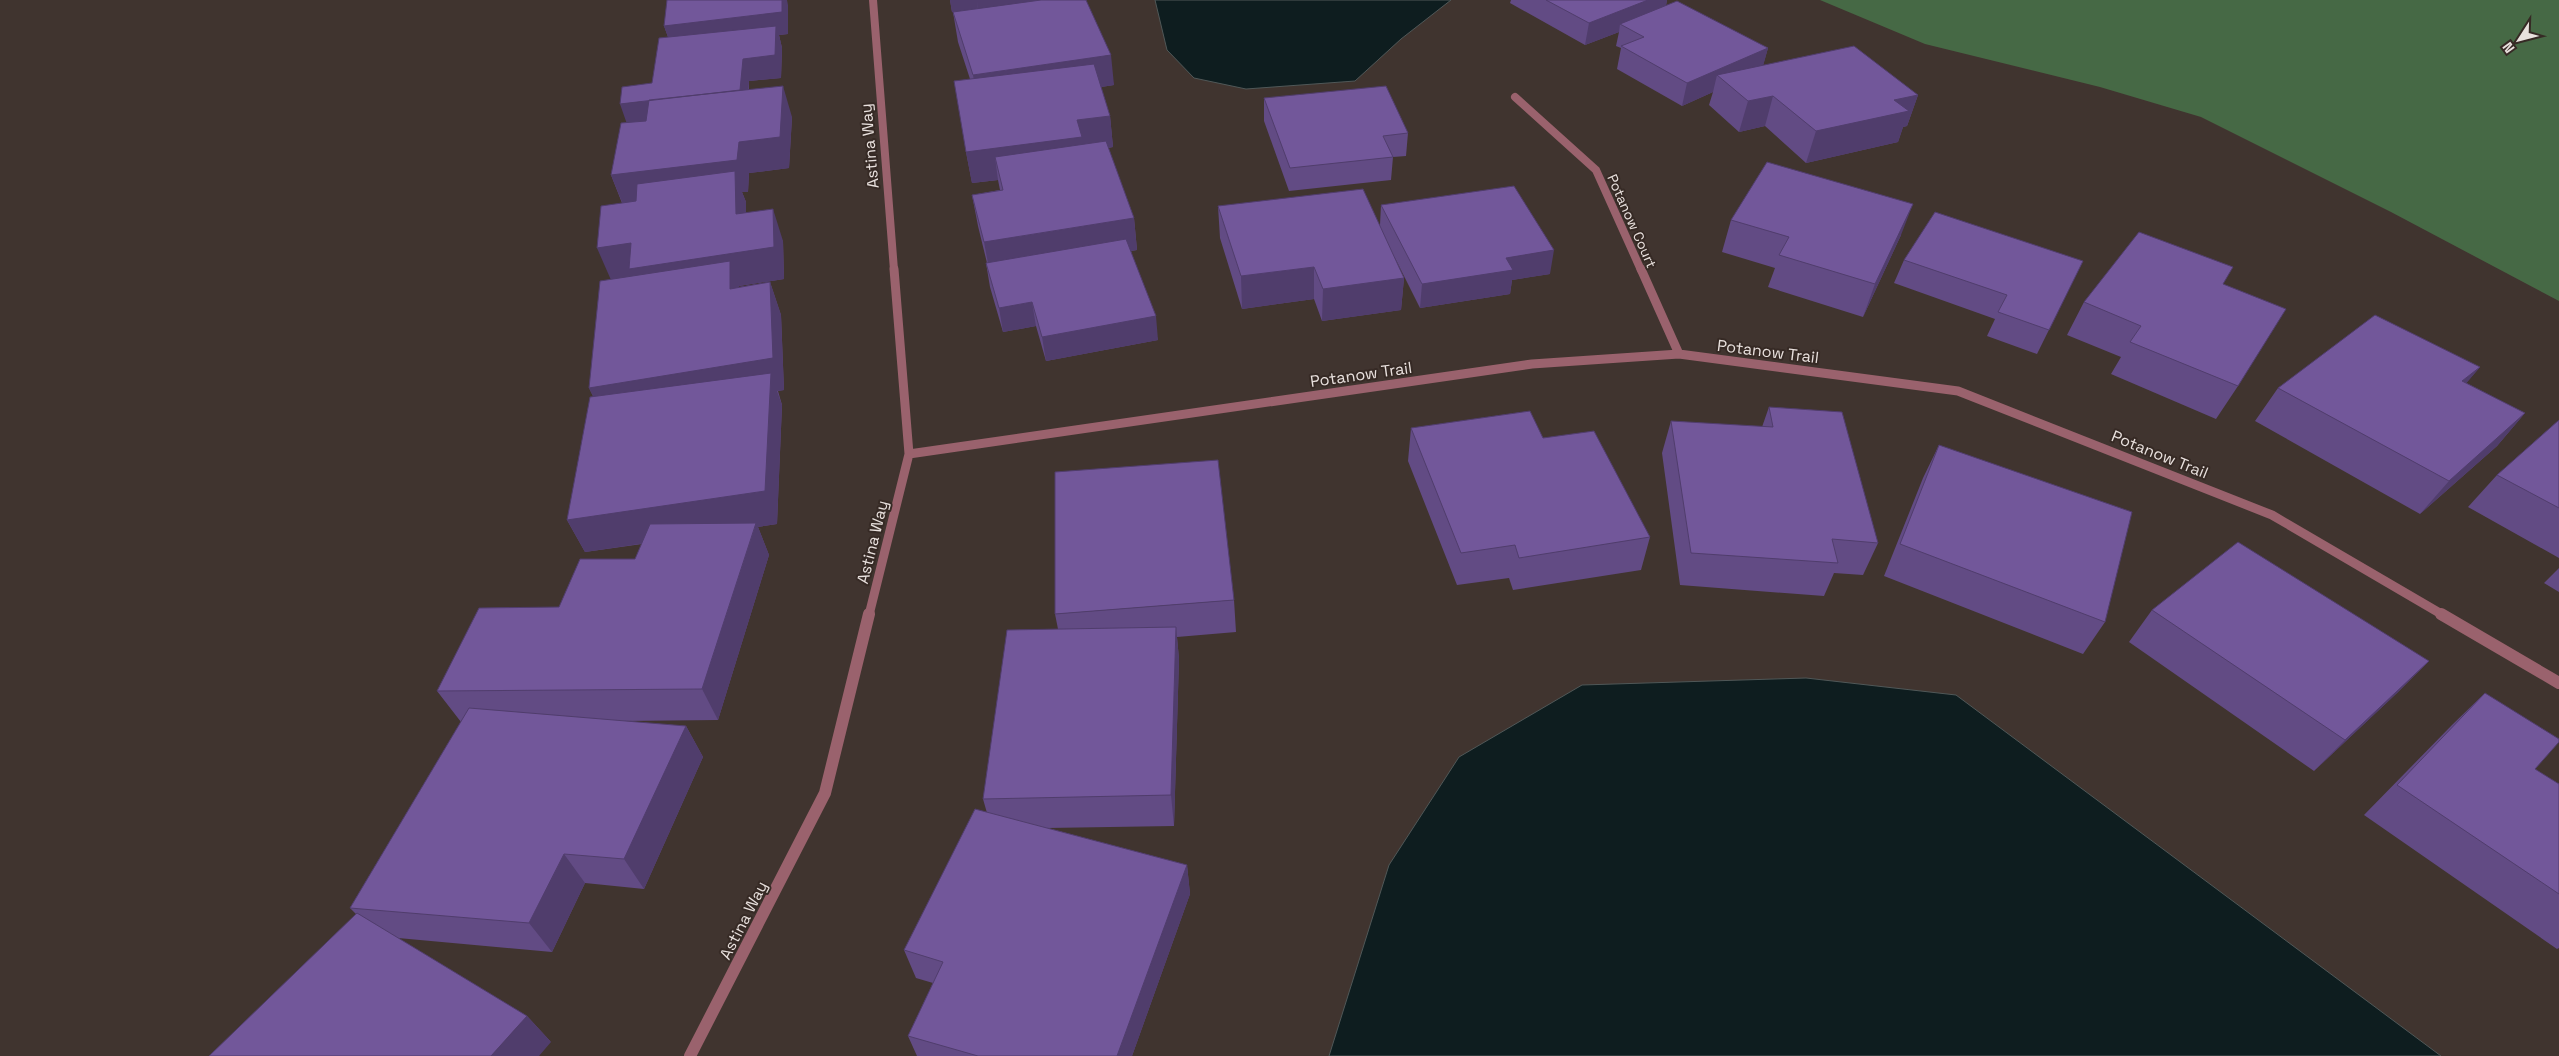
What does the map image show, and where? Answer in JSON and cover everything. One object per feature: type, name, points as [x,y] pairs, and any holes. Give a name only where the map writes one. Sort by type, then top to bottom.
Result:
[{"type":"street","name":"Astina Way","points":[[690,1056],[825,793],[909,454],[873,0]]},
{"type":"street","name":"Potanow Court","points":[[1515,97],[1596,170],[1679,354]]},
{"type":"street","name":"Potanow Trail","points":[[909,454],[1532,364],[1679,354],[1958,391],[2272,515],[2559,683]]},
{"type":"green space","points":[[1820,0],[2559,0],[2559,301],[2391,212],[2201,117],[2100,87],[1925,44]]},
{"type":"shaded area","points":[[1155,0],[1451,0],[1401,39],[1355,81],[1246,89],[1194,78],[1167,50]]},
{"type":"shaded area","points":[[1806,678],[1956,695],[2441,1056],[1329,1056],[1389,865],[1459,757],[1582,685]]},
{"type":"building","points":[[667,0],[782,0],[782,12],[664,26]]},
{"type":"building","points":[[1041,0],[1086,0],[1111,55],[973,75],[953,12]]},
{"type":"building","points":[[1546,0],[1648,0],[1589,23]]},
{"type":"building","points":[[1677,1],[1768,48],[1687,83],[1621,46],[1644,37],[1620,24]]},
{"type":"building","points":[[776,26],[775,55],[743,59],[740,90],[620,104],[622,87],[652,83],[659,38]]},
{"type":"building","points":[[1854,46],[1918,95],[1894,100],[1909,111],[1816,131],[1773,96],[1748,101],[1717,75]]},
{"type":"building","points":[[1094,64],[1110,116],[1077,120],[1082,137],[966,152],[954,81]]},
{"type":"building","points":[[783,86],[780,137],[739,142],[737,160],[611,175],[621,123],[646,121],[649,100]]},
{"type":"building","points":[[1386,86],[1408,133],[1383,136],[1393,157],[1290,168],[1264,98]]},
{"type":"building","points":[[1106,141],[1134,218],[984,242],[972,195],[1003,190],[995,157]]},
{"type":"building","points":[[1767,162],[1913,204],[1875,284],[1779,255],[1789,237],[1731,220]]},
{"type":"building","points":[[735,171],[736,214],[773,209],[774,247],[629,269],[631,243],[597,248],[601,206],[636,201],[637,184]]},
{"type":"building","points":[[1514,186],[1554,250],[1506,258],[1513,270],[1422,284],[1381,205]]},
{"type":"building","points":[[1363,189],[1404,278],[1323,289],[1314,267],[1241,276],[1218,206]]},
{"type":"building","points":[[1935,212],[2083,261],[2049,330],[1998,312],[2007,295],[1904,260]]},
{"type":"building","points":[[2139,232],[2233,267],[2223,284],[2286,309],[2238,386],[2130,342],[2141,326],[2084,302]]},
{"type":"building","points":[[1126,239],[1156,316],[1042,337],[1032,302],[999,308],[986,263]]},
{"type":"building","points":[[730,261],[730,289],[770,282],[773,358],[589,388],[600,281]]},
{"type":"building","points":[[2375,315],[2480,367],[2462,381],[2525,413],[2449,481],[2278,388]]},
{"type":"building","points":[[771,373],[765,491],[567,520],[590,397]]},
{"type":"building","points":[[1769,407],[1842,412],[1878,543],[1832,539],[1838,563],[1691,553],[1671,421],[1773,427]]},
{"type":"building","points":[[1530,411],[1543,438],[1594,431],[1650,537],[1519,558],[1515,545],[1461,553],[1411,428]]},
{"type":"building","points":[[2559,420],[2559,508],[2497,475]]},
{"type":"building","points":[[1939,445],[2132,512],[2105,622],[1900,544]]},
{"type":"building","points":[[1218,460],[1234,600],[1055,614],[1055,472]]},
{"type":"building","points":[[756,523],[702,689],[437,691],[479,608],[559,607],[580,559],[635,559],[650,524]]},
{"type":"building","points":[[2238,542],[2429,661],[2345,740],[2152,610]]},
{"type":"building","points":[[1176,627],[1171,795],[983,799],[1007,630]]},
{"type":"building","points":[[2485,693],[2559,739],[2559,742],[2535,769],[2559,784],[2559,894],[2397,785]]},
{"type":"building","points":[[469,708],[686,726],[624,859],[564,854],[529,923],[350,908]]},
{"type":"building","points":[[975,809],[1187,865],[1117,1056],[978,1056],[908,1036],[943,962],[904,950]]},
{"type":"building","points":[[357,913],[527,1016],[491,1056],[209,1056]]}]
